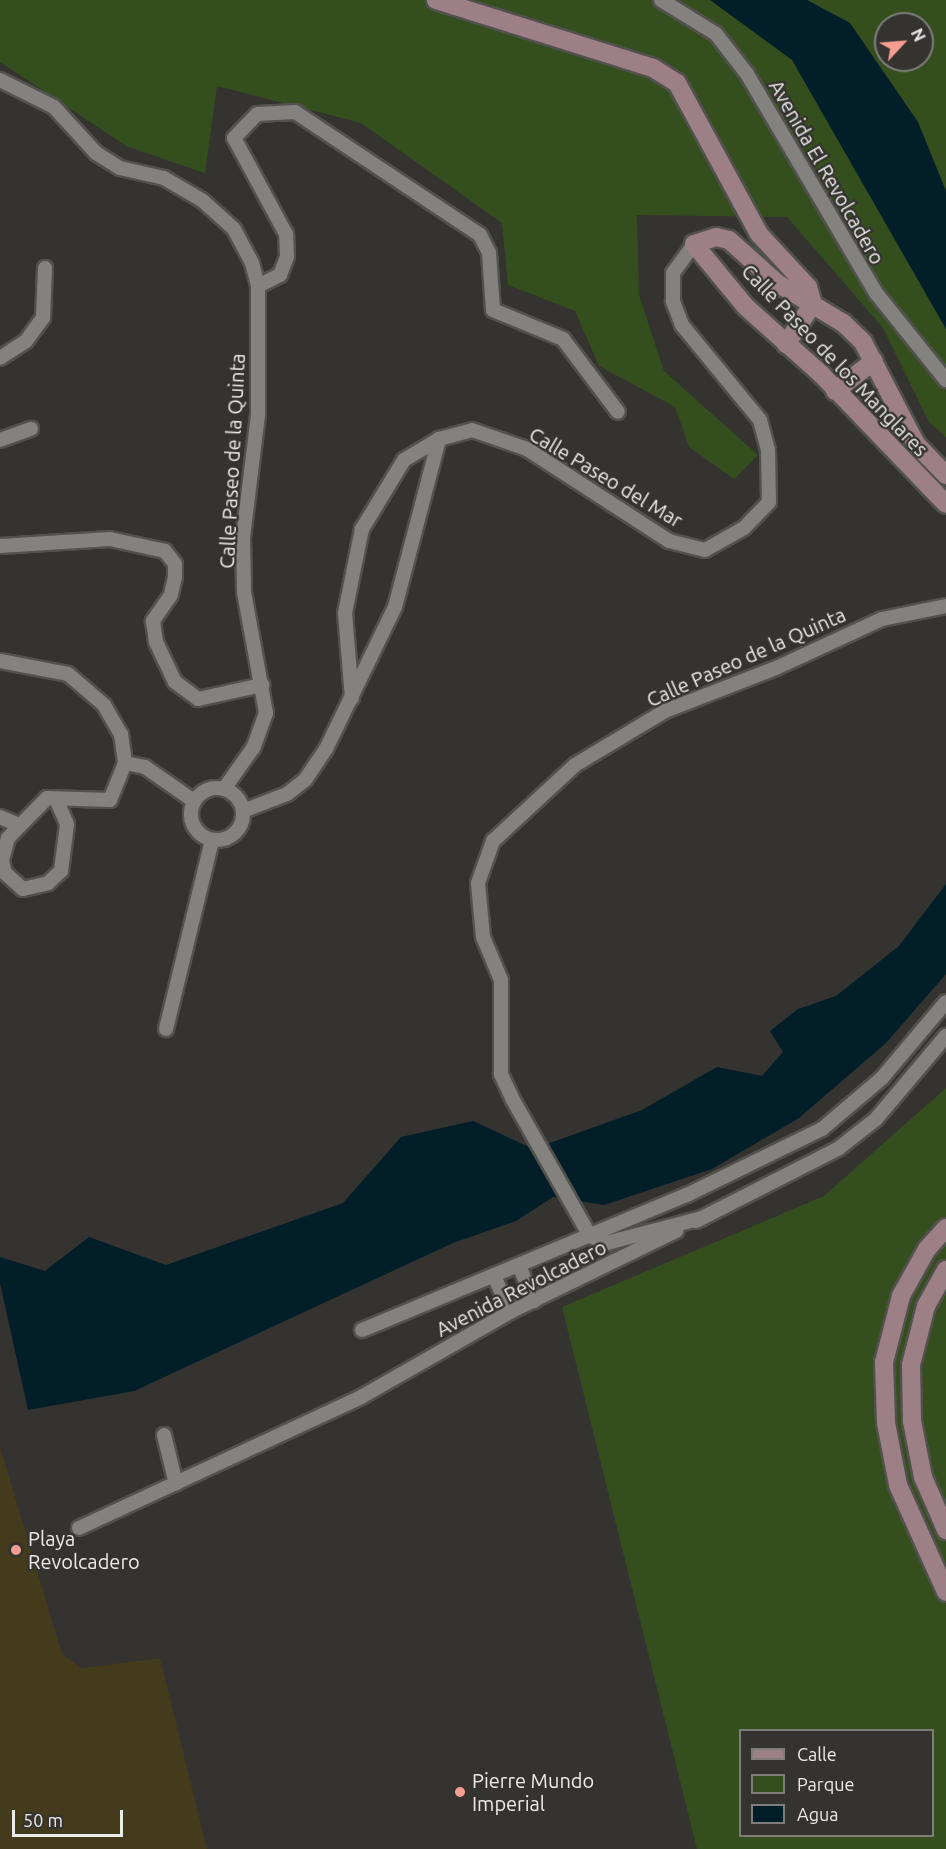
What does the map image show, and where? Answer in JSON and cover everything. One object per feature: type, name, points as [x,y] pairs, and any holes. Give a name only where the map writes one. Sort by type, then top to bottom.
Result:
[{"type":"main road","name":"Calle Paseo de los Manglares","points":[[436,0],[653,68],[677,83],[759,234],[808,287],[813,304]]},
{"type":"main road","name":"Calle Paseo de los Manglares","points":[[946,475],[916,444],[874,361],[843,323],[777,283],[729,240],[716,237],[694,244],[746,307],[835,391],[946,504]]},
{"type":"main road","points":[[786,344],[813,304]]},
{"type":"main road","points":[[835,391],[874,361]]},
{"type":"main road","points":[[946,1227],[927,1249],[901,1296],[884,1362],[886,1423],[898,1485],[946,1592]]},
{"type":"main road","points":[[946,1270],[926,1306],[910,1365],[912,1420],[923,1477],[946,1530]]},
{"type":"street","name":"Avenida El Revolcadero","points":[[661,0],[716,34],[747,74],[876,293],[946,380]]},
{"type":"street","name":"Calle Paseo de la Quinta","points":[[0,80],[54,107],[96,153],[120,168],[164,178],[203,201],[234,229],[258,286],[258,415],[243,538],[244,592],[266,713],[260,731],[224,789]]},
{"type":"street","points":[[258,286],[280,275],[287,257],[286,234],[234,138],[257,114],[295,112],[480,235],[489,253],[493,309],[563,339],[618,412]]},
{"type":"street","name":"Calle Paseo del Mar","points":[[352,698],[345,613],[362,529],[405,460],[439,439],[472,430],[527,449],[669,541],[705,550],[744,528],[769,502],[768,450],[760,420],[682,325],[673,301],[673,273],[694,244]]},
{"type":"street","points":[[0,357],[26,341],[43,318],[45,268]]},
{"type":"street","points":[[0,440],[31,429]]},
{"type":"street","points":[[212,841],[237,831],[243,811],[305,780],[352,698],[395,608],[439,439]]},
{"type":"street","points":[[0,546],[110,539],[165,550],[175,564],[175,577],[171,595],[153,621],[156,642],[175,682],[198,699],[262,684]]},
{"type":"street","name":"Calle Paseo de la Quinta","points":[[590,1236],[501,1074],[501,980],[483,937],[478,883],[493,841],[575,765],[665,711],[776,668],[882,619],[946,606]]},
{"type":"street","points":[[0,661],[68,674],[104,705],[122,734],[125,763],[110,800],[56,799],[40,801],[20,825],[2,861],[13,882],[36,888],[61,871],[65,855],[67,824],[56,799]]},
{"type":"street","points":[[125,763],[144,767],[194,801]]},
{"type":"street","points":[[212,841],[193,825],[194,801],[204,791],[224,789],[243,811]]},
{"type":"street","points":[[0,818],[20,825]]},
{"type":"street","points":[[166,1029],[212,841]]},
{"type":"street","name":"Avenida Revolcadero","points":[[362,1330],[520,1268],[822,1129],[882,1077],[945,1006]]},
{"type":"street","name":"Avenida Revolcadero","points":[[79,1528],[361,1397],[510,1312],[839,1148],[876,1119],[946,1036]]},
{"type":"street","points":[[590,1236],[607,1243],[702,1218]]},
{"type":"street","points":[[520,1268],[534,1300]]},
{"type":"street","points":[[495,1278],[510,1312]]},
{"type":"street","points":[[164,1435],[176,1484]]},
{"type":"green space","points":[[0,0],[946,0],[946,437],[929,422],[883,328],[787,217],[637,215],[639,295],[664,371],[758,455],[734,479],[689,447],[675,407],[599,366],[575,311],[508,285],[502,223],[361,123],[217,86],[205,173],[126,146],[0,62]]},
{"type":"green space","points":[[946,1088],[946,1849],[697,1849],[562,1307],[824,1196]]},
{"type":"sand","name":"Playa Revolcadero","points":[[0,1447],[62,1654],[81,1668],[160,1658],[207,1849],[0,1849]]},
{"type":"water","points":[[710,0],[807,0],[850,23],[874,58],[874,72],[884,72],[918,122],[946,191],[946,329],[792,60]]},
{"type":"water","points":[[946,884],[946,974],[886,1043],[799,1118],[712,1169],[604,1205],[553,1197],[516,1221],[453,1243],[134,1391],[28,1410],[0,1283],[0,1257],[45,1271],[89,1237],[166,1265],[343,1203],[401,1137],[473,1121],[533,1149],[642,1110],[717,1067],[762,1076],[783,1052],[770,1031],[798,1009],[836,996],[899,946]]},
{"type":"place","name":"Playa Revolcadero","points":[[16,1550]]},
{"type":"place","name":"Pierre Mundo Imperial","points":[[460,1792]]}]
